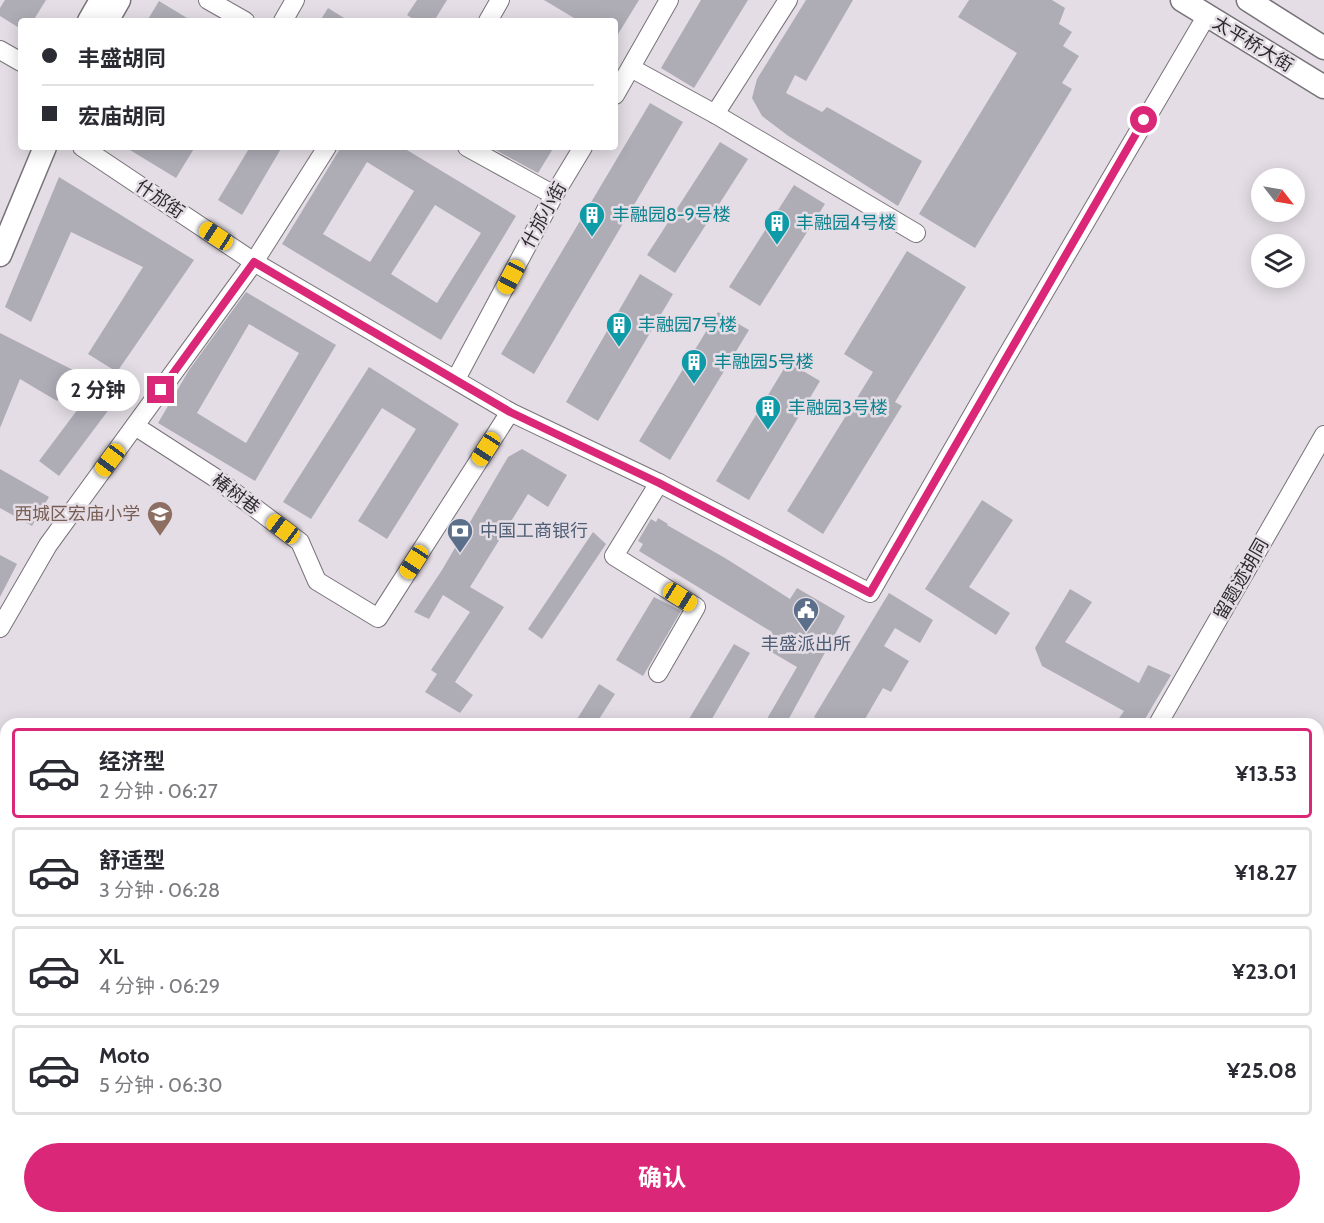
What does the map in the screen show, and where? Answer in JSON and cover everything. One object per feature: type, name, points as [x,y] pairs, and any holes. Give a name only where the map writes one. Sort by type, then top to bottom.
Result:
[{"type":"main road","points":[[91,18],[100,0]]},
{"type":"main road","points":[[109,18],[119,0]]},
{"type":"main road","name":"太平桥大街","points":[[1182,0],[1211,8],[1324,87]]},
{"type":"main road","name":"太平桥大街","points":[[1248,0],[1324,48]]},
{"type":"main road","points":[[0,215],[27,150]]},
{"type":"main road","points":[[0,255],[44,150]]},
{"type":"street","points":[[208,0],[240,18]]},
{"type":"street","points":[[285,18],[295,0]]},
{"type":"street","points":[[490,18],[500,0]]},
{"type":"street","points":[[618,90],[669,0]]},
{"type":"street","points":[[715,114],[788,0]]},
{"type":"street","name":"什邡街","points":[[86,150],[254,262],[510,412],[659,483],[870,593],[1211,8]]},
{"type":"street","points":[[0,50],[18,60]]},
{"type":"street","points":[[631,68],[715,114],[916,233]]},
{"type":"street","points":[[0,628],[48,544],[254,262],[325,150]]},
{"type":"street","points":[[472,150],[554,195]]},
{"type":"street","name":"什邡小街","points":[[456,379],[554,195],[581,150]]},
{"type":"street","name":"椿树巷","points":[[135,426],[214,477],[300,542],[317,581],[378,618],[510,412]]},
{"type":"street","name":"留题迹胡同","points":[[1161,718],[1324,435]]},
{"type":"street","points":[[658,673],[696,607],[614,556],[659,483]]},
{"type":"building","points":[[5,0],[46,0],[35,18],[18,18],[18,27],[0,16],[0,8]]},
{"type":"building","points":[[417,0],[447,0],[436,18],[412,18],[407,15]]},
{"type":"building","points":[[544,0],[639,0],[618,34],[618,18],[574,18]]},
{"type":"building","points":[[701,0],[748,0],[694,88],[661,68]]},
{"type":"building","points":[[806,0],[853,0],[806,81],[795,75],[786,93],[822,112],[827,107],[922,161],[898,206],[787,135],[762,116],[752,98],[757,79]]},
{"type":"building","points":[[969,0],[1052,0],[1065,8],[1059,24],[1072,32],[1063,46],[1079,56],[1062,83],[1072,89],[975,248],[919,214],[1017,53],[958,17]]},
{"type":"building","points":[[159,1],[187,18],[149,18]]},
{"type":"building","points":[[328,8],[344,18],[322,18]]},
{"type":"building","name":"丰融园8-9号楼","points":[[650,103],[683,122],[534,374],[501,354]]},
{"type":"building","points":[[720,142],[748,159],[675,273],[647,255]]},
{"type":"building","points":[[130,150],[193,150],[176,178]]},
{"type":"building","points":[[248,150],[280,150],[242,215],[218,200]]},
{"type":"building","points":[[339,150],[407,150],[516,216],[441,340],[282,244]],"holes":[[[367,162],[414,191],[370,262],[323,234]],[[435,205],[481,233],[437,303],[391,274]]]},
{"type":"building","points":[[496,150],[552,150],[538,173]]},
{"type":"building","points":[[59,177],[194,260],[117,372],[88,354],[143,267],[71,232],[31,322],[5,307]]},
{"type":"building","name":"丰融园4号楼","points":[[794,185],[825,204],[760,306],[729,287]]},
{"type":"building","points":[[907,251],[966,287],[895,402],[902,406],[823,534],[787,511],[873,372],[844,354]]},
{"type":"building","name":"丰融园7号楼","points":[[640,274],[673,294],[598,421],[566,402]]},
{"type":"building","points":[[246,292],[336,345],[255,481],[158,423],[189,370]],"holes":[[[249,324],[299,353],[246,443],[197,413]]]},
{"type":"building","name":"丰融园5号楼","points":[[718,312],[749,330],[670,460],[639,441]]},
{"type":"building","points":[[0,333],[75,371],[57,401],[20,379],[0,428]]},
{"type":"building","name":"丰融园3号楼","points":[[788,362],[820,381],[749,500],[716,481]]},
{"type":"building","points":[[369,367],[459,424],[387,539],[358,521],[416,429],[382,408],[311,519],[283,502]]},
{"type":"building","points":[[93,389],[113,404],[59,476],[39,461]]},
{"type":"building","points":[[522,449],[567,475],[548,507],[528,494],[470,587],[504,607],[455,682],[473,695],[460,713],[425,692],[437,674],[431,670],[470,612],[443,595],[429,619],[414,612],[442,570],[508,457]]},
{"type":"building","points":[[0,469],[49,497],[32,526],[0,508]]},
{"type":"building","points":[[982,500],[1013,520],[969,587],[1010,613],[996,635],[925,589]]},
{"type":"building","points":[[658,518],[790,599],[797,588],[845,616],[789,718],[767,718],[797,667],[763,647],[772,632],[639,551],[643,544],[638,541],[651,519],[656,522]]},
{"type":"building","points":[[593,532],[606,544],[542,639],[528,629]]},
{"type":"building","points":[[0,555],[17,564],[0,597]]},
{"type":"building","points":[[1070,589],[1092,602],[1065,642],[1139,683],[1148,665],[1171,675],[1146,718],[1119,718],[1124,711],[1042,666],[1035,648]]},
{"type":"building","points":[[889,593],[933,620],[920,643],[895,628],[884,646],[909,661],[891,692],[883,688],[866,718],[814,717]]},
{"type":"building","points":[[654,597],[681,611],[643,676],[616,660]]},
{"type":"building","points":[[734,644],[750,653],[712,718],[690,718]]},
{"type":"building","points":[[599,684],[615,694],[600,718],[578,718]]},
{"type":"place","name":"丰融园8-9号楼","points":[[592,238]]},
{"type":"place","name":"丰融园4号楼","points":[[777,246]]},
{"type":"place","name":"丰融园7号楼","points":[[619,348]]},
{"type":"place","name":"丰融园5号楼","points":[[694,385]]},
{"type":"place","name":"丰融园3号楼","points":[[768,431]]},
{"type":"place","name":"西城区宏庙小学","points":[[160,537]]},
{"type":"place","name":"中国工商银行","points":[[460,554]]},
{"type":"place","name":"丰盛派出所","points":[[806,633]]},
{"type":"route","points":[[161,390],[254,262],[510,412],[659,483],[870,593],[1144,120]]}]
